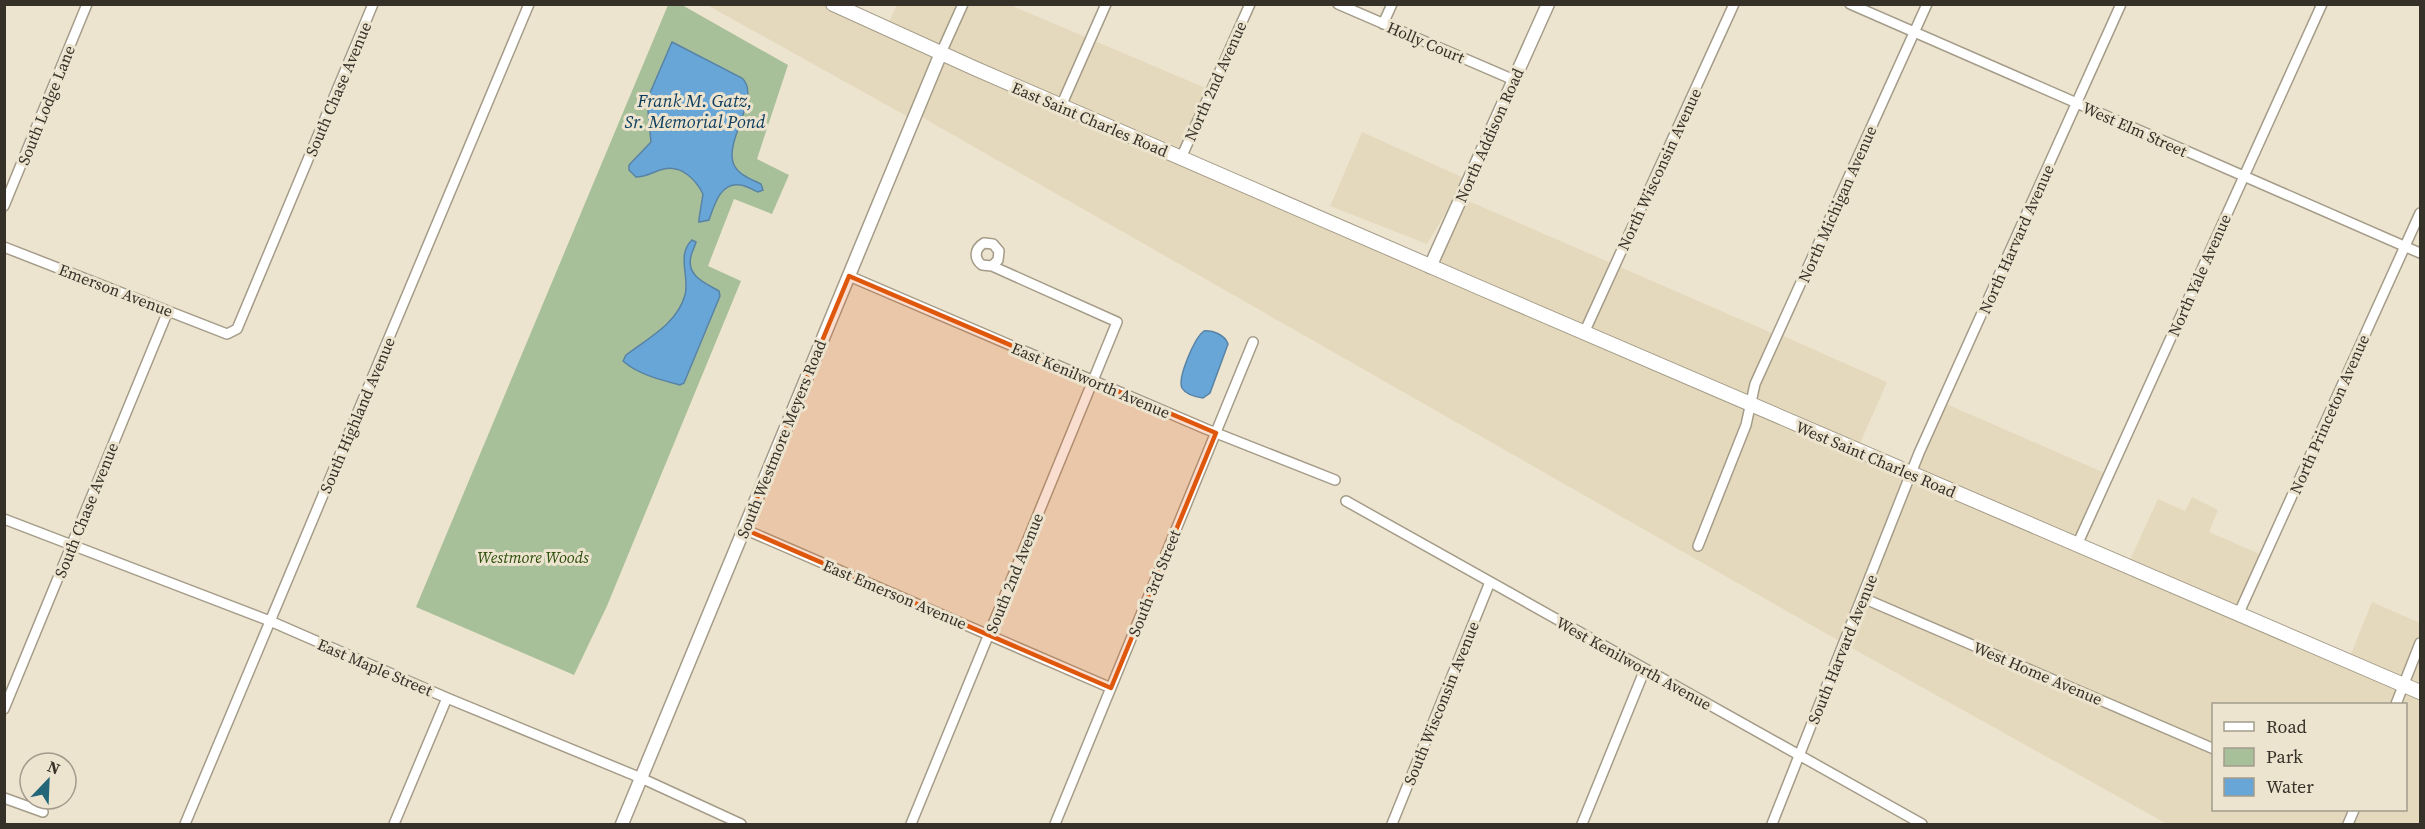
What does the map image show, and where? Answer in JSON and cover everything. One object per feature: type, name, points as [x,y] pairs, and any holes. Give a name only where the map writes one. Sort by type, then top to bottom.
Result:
[{"type":"main road","name":"East Saint Charles Road","points":[[833,4],[1060,106],[1348,230]]},
{"type":"main road","name":"West Saint Charles Road","points":[[1348,230],[2403,686]]},
{"type":"main road","points":[[2403,686],[2421,692]]},
{"type":"street","name":"South Lodge Lane","points":[[4,206],[87,4]]},
{"type":"street","name":"South Chase Avenue","points":[[227,334],[237,329],[373,4]]},
{"type":"street","name":"South Highland Avenue","points":[[185,825],[529,4]]},
{"type":"street","points":[[941,53],[963,4]]},
{"type":"street","points":[[1060,106],[1106,4]]},
{"type":"street","name":"North 2nd Avenue","points":[[1181,158],[1250,4]]},
{"type":"street","name":"Holly Court","points":[[1338,4],[1514,80]]},
{"type":"street","points":[[1383,24],[1392,4]]},
{"type":"street","name":"North Addison Road","points":[[1430,267],[1548,4]]},
{"type":"street","name":"North Wisconsin Avenue","points":[[1584,333],[1734,4]]},
{"type":"street","name":"West Elm Street","points":[[1850,4],[2421,253]]},
{"type":"street","name":"North Michigan Avenue","points":[[1698,546],[1746,425],[1755,384],[1927,4]]},
{"type":"street","name":"North Harvard Avenue","points":[[1911,474],[2121,4]]},
{"type":"street","name":"North Yale Avenue","points":[[2077,545],[2322,4]]},
{"type":"street","name":"South Westmore Meyers Road","points":[[622,825],[941,53]]},
{"type":"street","name":"North Princeton Avenue","points":[[2238,615],[2421,213]]},
{"type":"street","name":"Emerson Avenue","points":[[4,248],[227,334]]},
{"type":"street","name":"South 2nd Avenue","points":[[911,825],[1117,322],[992,266]]},
{"type":"street","name":"East Kenilworth Avenue","points":[[849,276],[1216,433],[1335,480]]},
{"type":"street","name":"South Chase Avenue","points":[[4,709],[168,311]]},
{"type":"street","name":"South 3rd Street","points":[[1055,825],[1253,342]]},
{"type":"street","name":"South Harvard Avenue","points":[[1772,825],[1911,474]]},
{"type":"street","name":"West Kenilworth Avenue","points":[[1346,501],[1922,825]]},
{"type":"street","name":"East Maple Street","points":[[4,519],[270,621],[447,698],[641,778],[741,825]]},
{"type":"street","name":"East Emerson Avenue","points":[[744,529],[1111,688]]},
{"type":"street","name":"South Wisconsin Avenue","points":[[1392,825],[1490,582]]},
{"type":"street","name":"West Home Avenue","points":[[1863,597],[2212,748]]},
{"type":"street","points":[[2397,703],[2421,643]]},
{"type":"street","points":[[1582,825],[1645,669]]},
{"type":"street","points":[[394,825],[447,698]]},
{"type":"street","points":[[4,798],[43,812]]},
{"type":"street","points":[[2348,825],[2354,811]]},
{"type":"highlighted area","points":[[849,276],[1216,433],[1111,688],[744,529]]},
{"type":"shaded area","points":[[707,5],[826,5],[937,54],[910,118]]},
{"type":"shaded area","points":[[897,5],[951,5],[959,8],[940,50],[887,26]]},
{"type":"shaded area","points":[[964,5],[1010,5],[1208,89],[1180,155],[945,52]]},
{"type":"shaded area","points":[[943,58],[2420,699],[2420,824],[2167,824],[1841,642],[920,116]]},
{"type":"shaded area","points":[[1362,132],[1466,179],[1427,244],[1330,206]]},
{"type":"shaded area","points":[[1464,199],[1774,334],[1749,400],[1435,265]]},
{"type":"shaded area","points":[[1781,335],[1887,382],[1858,448],[1754,403]]},
{"type":"shaded area","points":[[1944,403],[2107,474],[2076,542],[1915,473]]},
{"type":"shaded area","points":[[2192,497],[2218,510],[2209,532],[2262,555],[2237,611],[2128,564],[2158,499],[2185,511]]},
{"type":"shaded area","points":[[2372,602],[2420,623],[2420,635],[2401,681],[2349,659]]},
{"type":"shaded area","points":[[2420,653],[2420,688],[2407,683]]},
{"type":"green space","name":"Westmore Woods","points":[[668,5],[682,5],[788,65],[757,159],[789,175],[772,214],[734,199],[708,266],[741,281],[607,606],[574,675],[416,607]]},
{"type":"water","name":"Frank M. Gatz, Sr. Memorial Pond","points":[[672,42],[742,78],[747,86],[748,96],[733,144],[732,155],[736,168],[761,184],[763,190],[758,192],[740,185],[727,187],[719,196],[709,220],[699,222],[703,194],[688,175],[671,168],[636,177],[629,170],[629,165],[651,142],[648,111],[650,93]]},
{"type":"water","points":[[692,240],[696,242],[691,256],[691,269],[703,282],[719,291],[720,296],[684,383],[680,385],[642,373],[623,361],[626,355],[676,314],[685,295],[684,259],[687,246]]},
{"type":"water","points":[[1204,331],[1218,334],[1228,344],[1210,393],[1203,398],[1186,392],[1181,383],[1188,358]]}]
